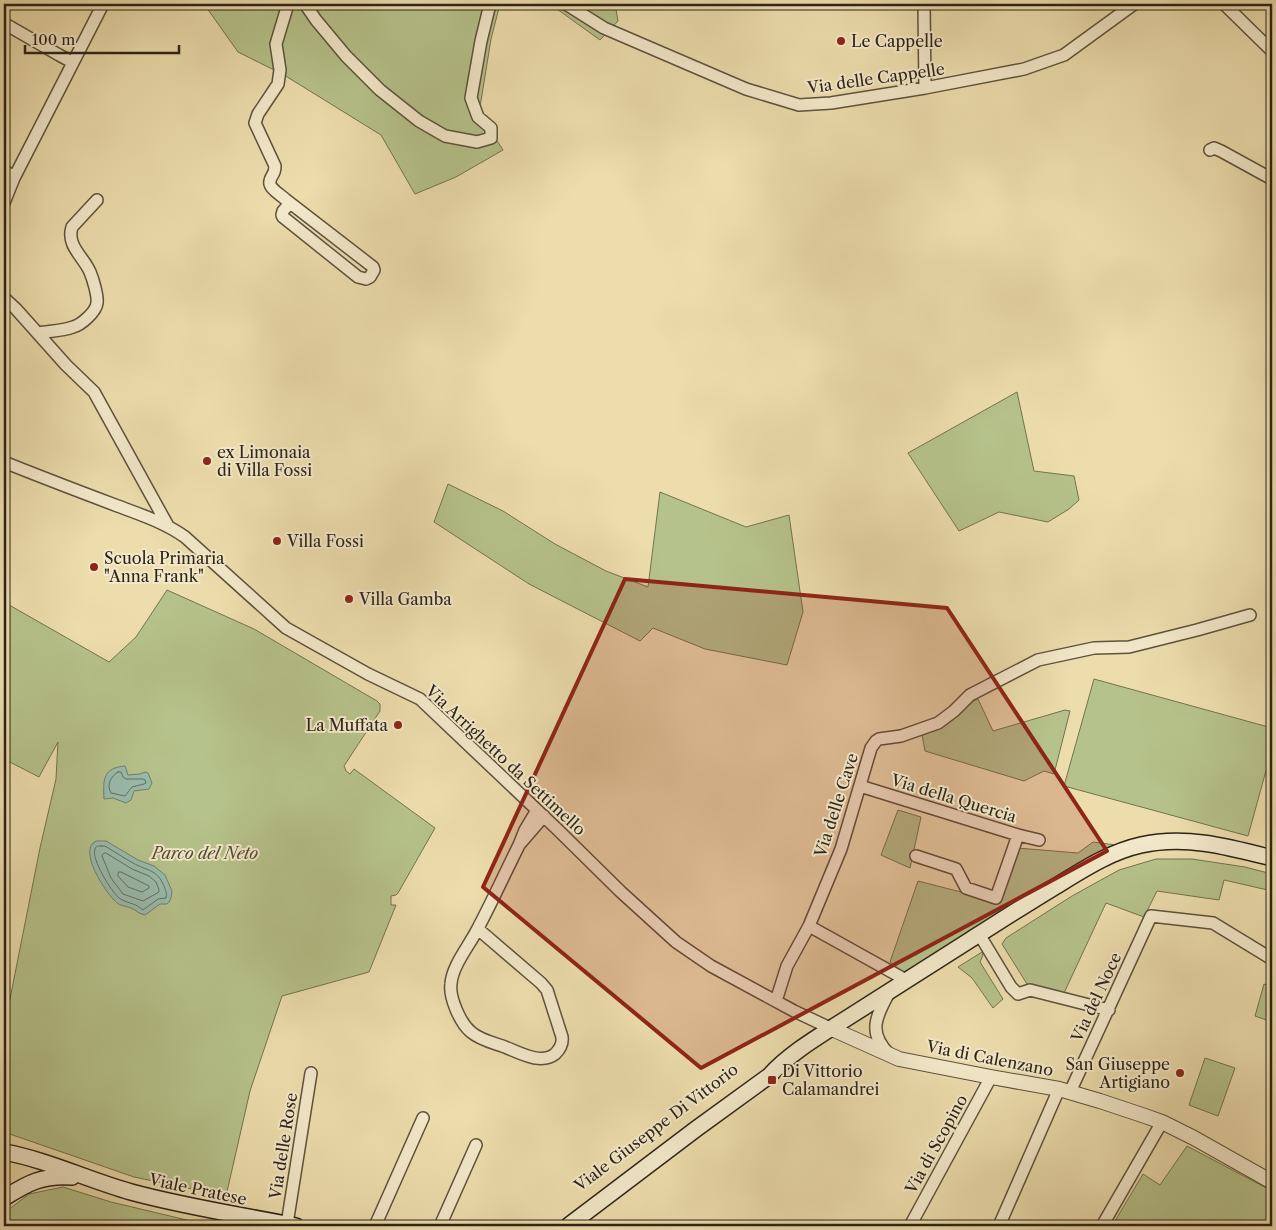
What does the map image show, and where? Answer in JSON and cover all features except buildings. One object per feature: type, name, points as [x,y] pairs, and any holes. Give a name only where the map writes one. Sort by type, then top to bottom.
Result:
[{"type":"main road","name":"Viale Giuseppe Di Vittorio","points":[[568,1226],[769,1076],[779,1066],[830,1028],[1096,863],[1139,845],[1162,841],[1191,841],[1216,844],[1272,858]]},
{"type":"main road","name":"Viale Giuseppe Di Vittorio","points":[[559,1226],[566,1217],[730,1092],[764,1069],[779,1066]]},
{"type":"main road","name":"Viale Pratese","points":[[4,1152],[30,1158],[130,1192],[292,1225]]},
{"type":"main road","name":"Viale Pratese","points":[[4,1198],[27,1184],[46,1178],[64,1177],[94,1180]]},
{"type":"street","points":[[4,203],[14,178],[103,4]]},
{"type":"street","points":[[288,4],[276,44],[280,70],[278,84],[258,114],[255,123],[275,166],[275,172],[269,183],[272,188],[290,203],[373,267],[374,270],[370,277],[366,279],[358,277],[282,217],[283,211],[290,203]]},
{"type":"street","points":[[305,4],[346,56],[380,90],[419,121],[445,136],[477,142],[490,138],[491,128],[478,117],[471,98],[490,4]]},
{"type":"street","name":"Via delle Cappelle","points":[[566,4],[604,28],[746,89],[799,105],[830,103],[925,88],[1024,69],[1064,55],[1134,4]]},
{"type":"street","points":[[924,4],[925,88]]},
{"type":"street","points":[[1224,4],[1272,51]]},
{"type":"street","points":[[7,25],[72,62]]},
{"type":"street","points":[[1210,150],[1214,148],[1221,151],[1272,179]]},
{"type":"street","points":[[4,170],[14,178]]},
{"type":"street","points":[[38,333],[75,327],[83,322],[96,306],[96,294],[90,272],[75,251],[71,233],[72,227],[97,200]]},
{"type":"street","name":"Via Arrighetto da Settimello","points":[[4,298],[94,392],[168,526],[185,537],[286,628],[368,674],[420,699],[541,813],[621,892],[676,942],[711,966],[830,1028]]},
{"type":"street","points":[[4,463],[168,526]]},
{"type":"street","name":"Via delle Cave","points":[[776,1001],[787,966],[808,926],[841,849],[871,748],[876,741],[901,736],[938,723],[954,711],[970,695],[1038,660],[1094,648],[1128,647],[1250,615]]},
{"type":"street","name":"Via della Quercia","points":[[860,786],[1039,840]]},
{"type":"street","points":[[478,929],[547,990],[562,1037],[560,1049],[554,1055],[546,1058],[536,1058],[479,1037],[471,1032],[464,1024],[453,1000],[451,984],[454,970],[478,929],[519,845],[541,813]]},
{"type":"street","points":[[916,856],[956,869],[966,888],[996,898],[1018,835]]},
{"type":"street","name":"Via del Noce","points":[[998,1226],[1065,1091],[1109,1010],[1151,916],[1213,923],[1272,959]]},
{"type":"street","points":[[808,926],[906,980]]},
{"type":"street","points":[[979,934],[1011,987],[1018,994],[1030,990],[1109,1010]]},
{"type":"street","points":[[891,990],[877,1015],[876,1030],[882,1046],[891,1056]]},
{"type":"street","name":"Via di Calenzano","points":[[830,1028],[899,1059],[1065,1091],[1162,1122],[1272,1182]]},
{"type":"street","name":"Via delle Rose","points":[[292,1225],[312,1073]]},
{"type":"street","name":"Via di Scopino","points":[[910,1226],[991,1078]]},
{"type":"street","points":[[375,1226],[423,1118]]},
{"type":"street","points":[[1102,1226],[1162,1122]]},
{"type":"street","points":[[440,1226],[476,1145]]},
{"type":"highlighted area","points":[[625,579],[947,608],[1107,851],[701,1068],[483,887]]},
{"type":"green space","points":[[204,4],[500,4],[491,39],[479,113],[503,150],[456,177],[415,194],[381,135],[284,75],[238,52]]},
{"type":"green space","points":[[550,4],[615,4],[618,21],[600,40]]},
{"type":"green space","points":[[1017,392],[1034,471],[1074,476],[1079,500],[1069,509],[1048,522],[999,512],[959,531],[908,453]]},
{"type":"green space","points":[[448,484],[503,511],[555,544],[606,571],[648,587],[660,492],[746,527],[789,515],[803,612],[787,665],[705,649],[653,628],[640,641],[529,584],[434,522]]},
{"type":"green space","name":"Parco del Neto","points":[[167,590],[254,629],[377,701],[380,704],[380,711],[344,766],[346,771],[350,774],[354,769],[435,828],[398,893],[391,896],[391,905],[396,905],[369,972],[282,996],[250,1091],[226,1196],[134,1177],[4,1132],[4,1029],[40,848],[56,779],[58,742],[39,777],[4,759],[4,602],[109,662],[136,637]]},
{"type":"green space","points":[[1094,679],[1272,728],[1272,749],[1248,836],[1064,786]]},
{"type":"green space","points":[[978,699],[993,731],[1065,710],[1070,711],[1054,774],[1044,771],[1024,781],[925,751],[922,735],[943,726],[967,704]]},
{"type":"green space","points":[[898,810],[921,817],[910,868],[881,855]]},
{"type":"green space","points":[[1093,842],[1116,845],[1088,857],[1026,899],[906,974],[890,962],[918,881],[1000,902],[1017,848],[1078,853]]},
{"type":"green space","points":[[1156,859],[1192,859],[1245,867],[1272,874],[1272,891],[1224,880],[1219,900],[1157,891],[1144,917],[1106,903],[1064,993],[1027,984],[1002,944],[1006,938],[1072,896],[1119,870]]},
{"type":"green space","points":[[982,952],[983,955],[980,962],[1003,999],[993,1008],[972,978],[958,967]]},
{"type":"green space","points":[[1264,984],[1272,987],[1272,1022],[1255,1016]]},
{"type":"green space","points":[[1205,1058],[1235,1068],[1218,1116],[1189,1105]]},
{"type":"green space","points":[[1187,1146],[1272,1191],[1272,1226],[1112,1226],[1143,1174],[1160,1185]]},
{"type":"green space","points":[[63,1187],[111,1202],[212,1226],[4,1226],[4,1213],[29,1194]]},
{"type":"water","points":[[125,766],[128,775],[148,773],[152,783],[149,789],[134,791],[131,800],[126,803],[113,798],[104,799],[104,780],[108,772]]},
{"type":"water","points":[[96,841],[106,841],[138,860],[154,866],[165,875],[172,891],[169,902],[167,904],[160,904],[145,915],[116,902],[100,881],[91,862],[91,846]]},
{"type":"place","name":"Le Cappelle","points":[[841,41]]},
{"type":"place","name":"ex Limonaia di Villa Fossi","points":[[207,461]]},
{"type":"place","name":"Villa Fossi","points":[[277,541]]},
{"type":"place","name":"Scuola Primaria \"Anna Frank\"","points":[[94,567]]},
{"type":"place","name":"Villa Gamba","points":[[349,599]]},
{"type":"place","name":"La Muffata","points":[[398,725]]},
{"type":"place","name":"San Giuseppe Artigiano","points":[[1180,1073]]},
{"type":"place","name":"Di Vittorio Calamandrei","points":[[772,1080]]}]
